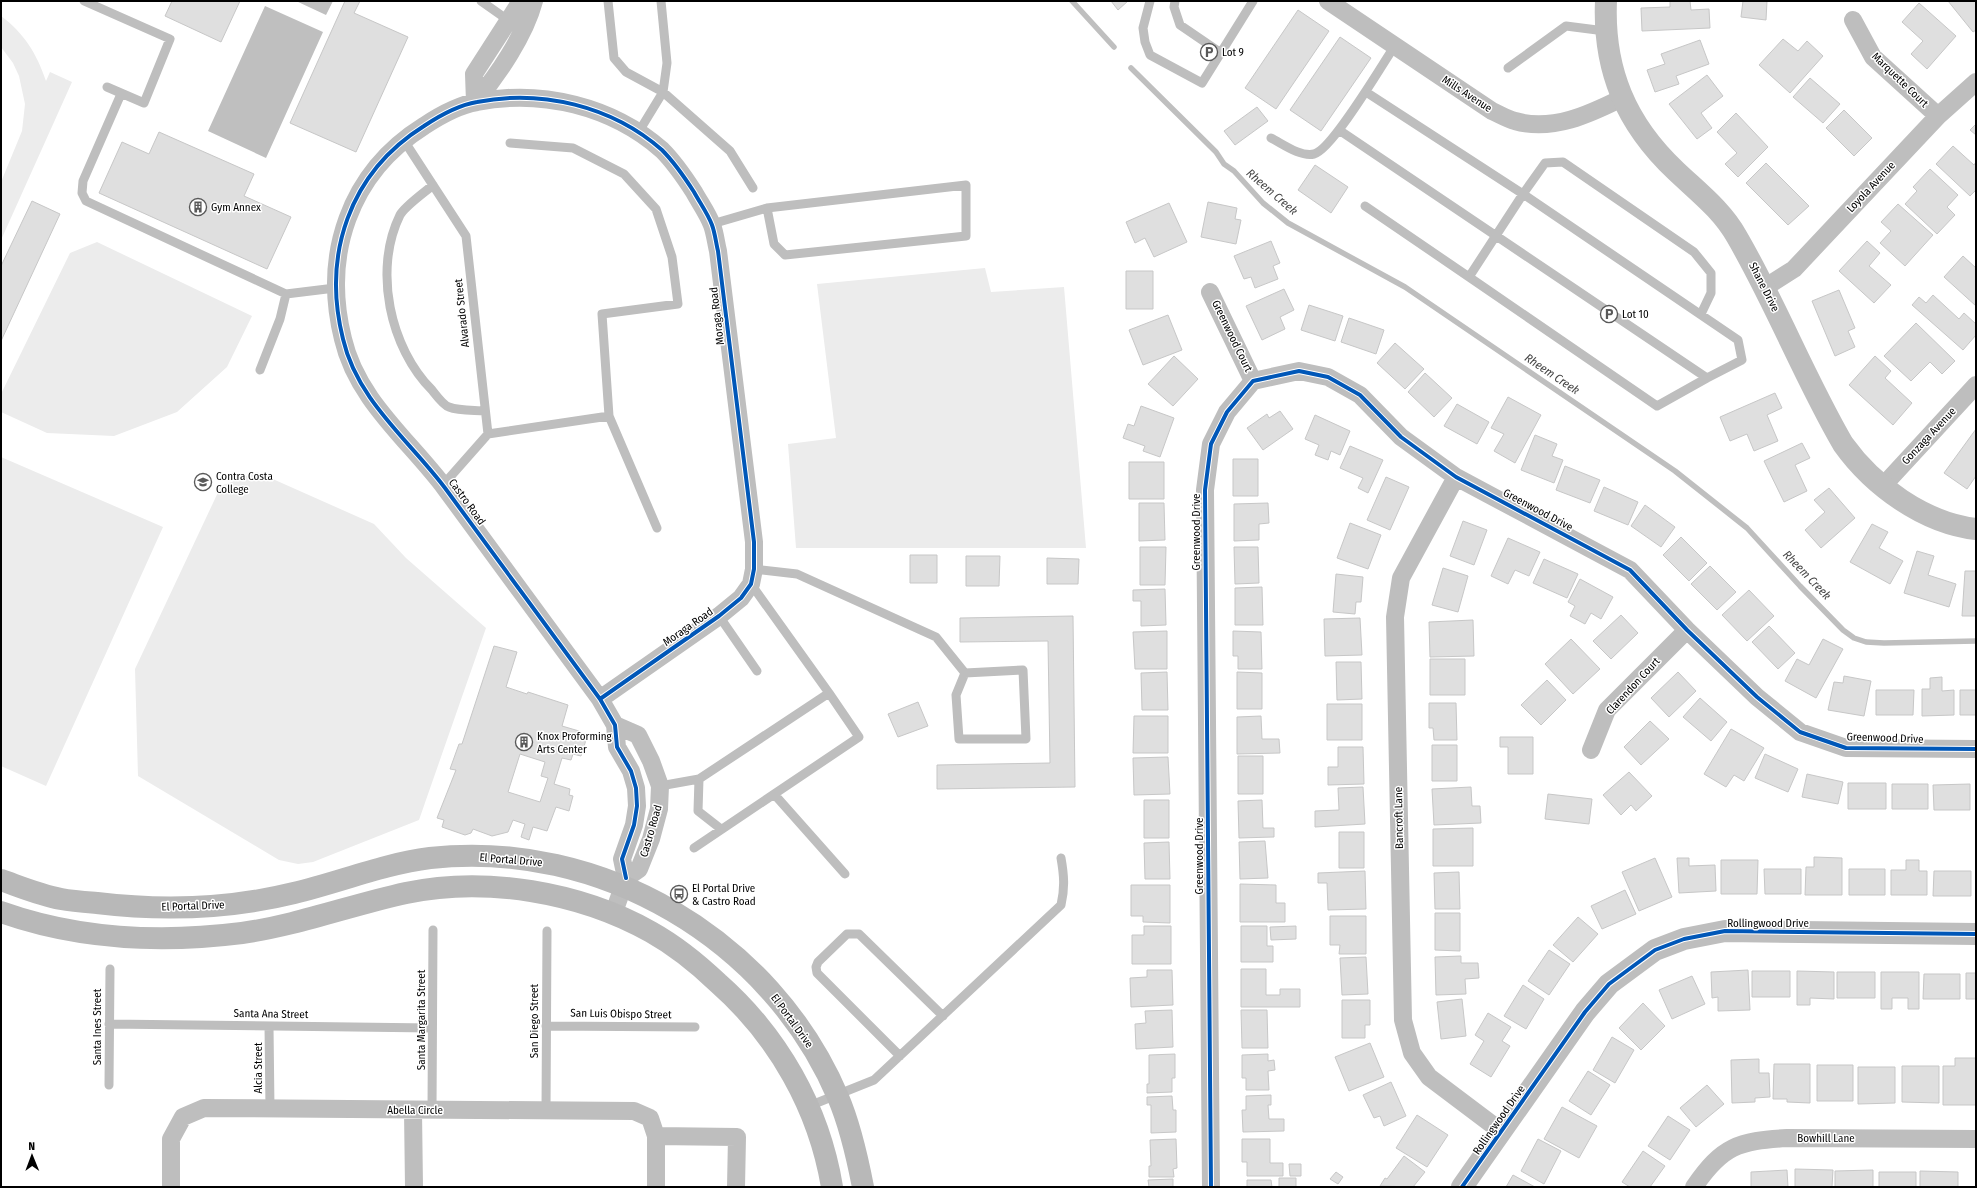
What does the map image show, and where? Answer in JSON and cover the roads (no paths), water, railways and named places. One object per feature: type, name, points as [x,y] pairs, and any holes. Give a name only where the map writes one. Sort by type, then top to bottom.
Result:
[{"type":"main road","name":"El Portal Drive","points":[[1,880],[61,899],[134,908],[177,908],[230,905],[294,893],[374,869],[430,858],[487,856],[537,861],[625,882],[642,894],[700,927],[729,949],[760,979],[785,1008],[810,1043],[838,1096],[852,1136],[862,1187]]},
{"type":"main road","points":[[1,912],[28,921],[102,934],[167,938],[242,933],[296,923],[408,892],[462,886],[510,888],[541,892],[584,904],[631,921],[653,933],[689,958],[741,1003],[786,1062],[809,1106],[830,1174],[832,1187]]},
{"type":"street","points":[[475,102],[474,74],[521,1]]},
{"type":"street","points":[[475,102],[496,76],[531,13],[534,1]]},
{"type":"street","name":"Mills Avenue","points":[[1328,1],[1394,47],[1492,111],[1516,121],[1545,124],[1568,121],[1589,114],[1622,98]]},
{"type":"street","name":"Shane Drive","points":[[1606,1],[1606,31],[1612,72],[1622,98],[1636,125],[1657,152],[1711,202],[1737,235],[1843,444],[1853,459],[1882,487],[1914,507],[1938,519],[1976,529]]},
{"type":"street","name":"Marquette Court","points":[[1853,20],[1873,57],[1938,116]]},
{"type":"street","name":"Loyola Avenue","points":[[1764,288],[1794,269],[1938,116],[1976,82]]},
{"type":"street","name":"Moraga Road","points":[[403,139],[438,117],[475,102],[521,97],[565,101],[611,118],[638,133],[662,151],[685,177],[712,224],[718,251],[754,542],[752,577],[741,598],[719,616],[600,699]]},
{"type":"street","name":"Castro Road","points":[[403,139],[371,172],[352,206],[338,248],[335,288],[343,341],[359,380],[383,415],[443,485],[600,699],[615,724],[617,747],[631,771],[636,788],[637,806],[634,825],[622,859],[625,882]]},
{"type":"street","name":"Greenwood Court","points":[[1210,292],[1253,381]]},
{"type":"street","name":"Greenwood Drive","points":[[1211,1187],[1205,490],[1210,444],[1227,412],[1253,381],[1299,371],[1328,377],[1360,395],[1402,437],[1456,476],[1630,570],[1687,630],[1757,697],[1800,732],[1846,748],[1976,749]]},
{"type":"street","name":"Gonzaga Avenue","points":[[1882,487],[1976,385]]},
{"type":"street","name":"Bancroft Lane","points":[[1456,476],[1401,578],[1395,617],[1403,1020],[1412,1053],[1430,1077],[1502,1132]]},
{"type":"street","name":"Clarendon Court","points":[[1591,750],[1607,710],[1687,630]]},
{"type":"street","name":"Castro Road","points":[[613,915],[625,882],[639,869],[651,839],[659,809],[660,786],[651,761],[638,735],[615,724]]},
{"type":"street","name":"Rollingwood Drive","points":[[1462,1187],[1590,1007],[1609,984],[1655,950],[1684,939],[1725,931],[1976,934]]},
{"type":"street","name":"Abella Circle","points":[[171,1187],[171,1138],[184,1117],[204,1108],[413,1111],[634,1111],[650,1118],[656,1136],[656,1187]]},
{"type":"street","points":[[413,1111],[414,1187]]},
{"type":"street","points":[[656,1136],[736,1137],[736,1187]]},
{"type":"street","name":"Bowhill Lane","points":[[1694,1187],[1706,1170],[1729,1148],[1756,1140],[1787,1138],[1976,1139]]},
{"type":"lane","points":[[84,1],[135,25],[170,39],[144,103],[107,87]]},
{"type":"lane","points":[[481,1],[508,20]]},
{"type":"lane","points":[[608,1],[614,58],[626,72],[663,92],[730,151],[753,188]]},
{"type":"lane","points":[[638,133],[663,92],[667,63],[661,1]]},
{"type":"lane","points":[[1150,1],[1143,28],[1145,42],[1150,55],[1202,83],[1253,1]]},
{"type":"lane","points":[[1175,1],[1174,7],[1180,25],[1221,53]]},
{"type":"lane","points":[[1508,68],[1566,26],[1606,31]]},
{"type":"lane","points":[[1271,138],[1303,154],[1314,154],[1322,150],[1366,92],[1394,47]]},
{"type":"lane","points":[[1365,206],[1657,406],[1742,360],[1738,340],[1523,194],[1366,92]]},
{"type":"lane","points":[[121,94],[83,181],[82,193],[86,201],[286,294],[335,288]]},
{"type":"lane","points":[[1338,130],[1495,237],[1707,378]]},
{"type":"lane","name":"Alvarado Street","points":[[403,139],[466,236],[488,434]]},
{"type":"lane","points":[[510,143],[573,148],[624,174],[656,209],[672,257],[678,304],[602,314],[610,416],[657,528]]},
{"type":"lane","points":[[1469,278],[1523,194],[1545,163],[1563,162],[1694,252],[1711,273],[1711,293],[1701,314]]},
{"type":"lane","points":[[433,185],[401,214],[391,236],[387,290],[393,320],[405,353],[423,382],[448,407],[485,411]]},
{"type":"lane","points":[[712,224],[767,208],[966,185],[966,236],[785,256],[774,244],[767,208]]},
{"type":"lane","points":[[260,370],[280,319],[286,294]]},
{"type":"lane","points":[[443,485],[488,434],[610,416]]},
{"type":"lane","points":[[694,848],[859,737],[752,577],[797,574],[936,637],[965,673]]},
{"type":"lane","points":[[719,616],[757,671]]},
{"type":"lane","points":[[1023,670],[1026,739],[959,740],[956,694],[965,673],[1023,670]]},
{"type":"lane","points":[[660,786],[698,779],[829,693]]},
{"type":"lane","points":[[698,779],[698,811],[721,829]]},
{"type":"lane","points":[[774,794],[845,874]]},
{"type":"lane","points":[[809,1106],[838,1096],[874,1080],[1061,905],[1065,891],[1061,858]]},
{"type":"lane","name":"Santa Margarita Street","points":[[432,1110],[434,930]]},
{"type":"lane","name":"San Diego Street","points":[[546,1111],[547,931]]},
{"type":"lane","points":[[900,1056],[817,973],[816,967],[818,962],[847,934],[859,934],[943,1016]]},
{"type":"lane","name":"Santa Ines Street","points":[[109,1085],[110,969]]},
{"type":"lane","name":"Santa Ana Street","points":[[109,1024],[432,1028]]},
{"type":"lane","name":"Alcia Street","points":[[269,1026],[270,1109]]},
{"type":"lane","name":"San Luis Obispo Street","points":[[546,1026],[695,1027]]},
{"type":"waterway","name":"Rheem Creek","points":[[1072,1],[1114,47]]},
{"type":"waterway","name":"Rheem Creek","points":[[1131,68],[1216,152],[1224,164],[1234,171],[1263,203],[1288,223],[1405,287],[1675,471],[1747,528],[1800,586],[1843,630],[1854,638],[1866,642],[1884,643],[1976,641]]},
{"type":"place","name":"Lot 9","points":[[1209,52]]},
{"type":"place","name":"Gym Annex","points":[[198,207]]},
{"type":"place","name":"Lot 10","points":[[1609,314]]},
{"type":"place","name":"Contra Costa College","points":[[203,482]]},
{"type":"place","name":"Knox Proforming Arts Center","points":[[524,742]]},
{"type":"place","name":"El Portal Drive & Castro Road","points":[[679,894]]}]
